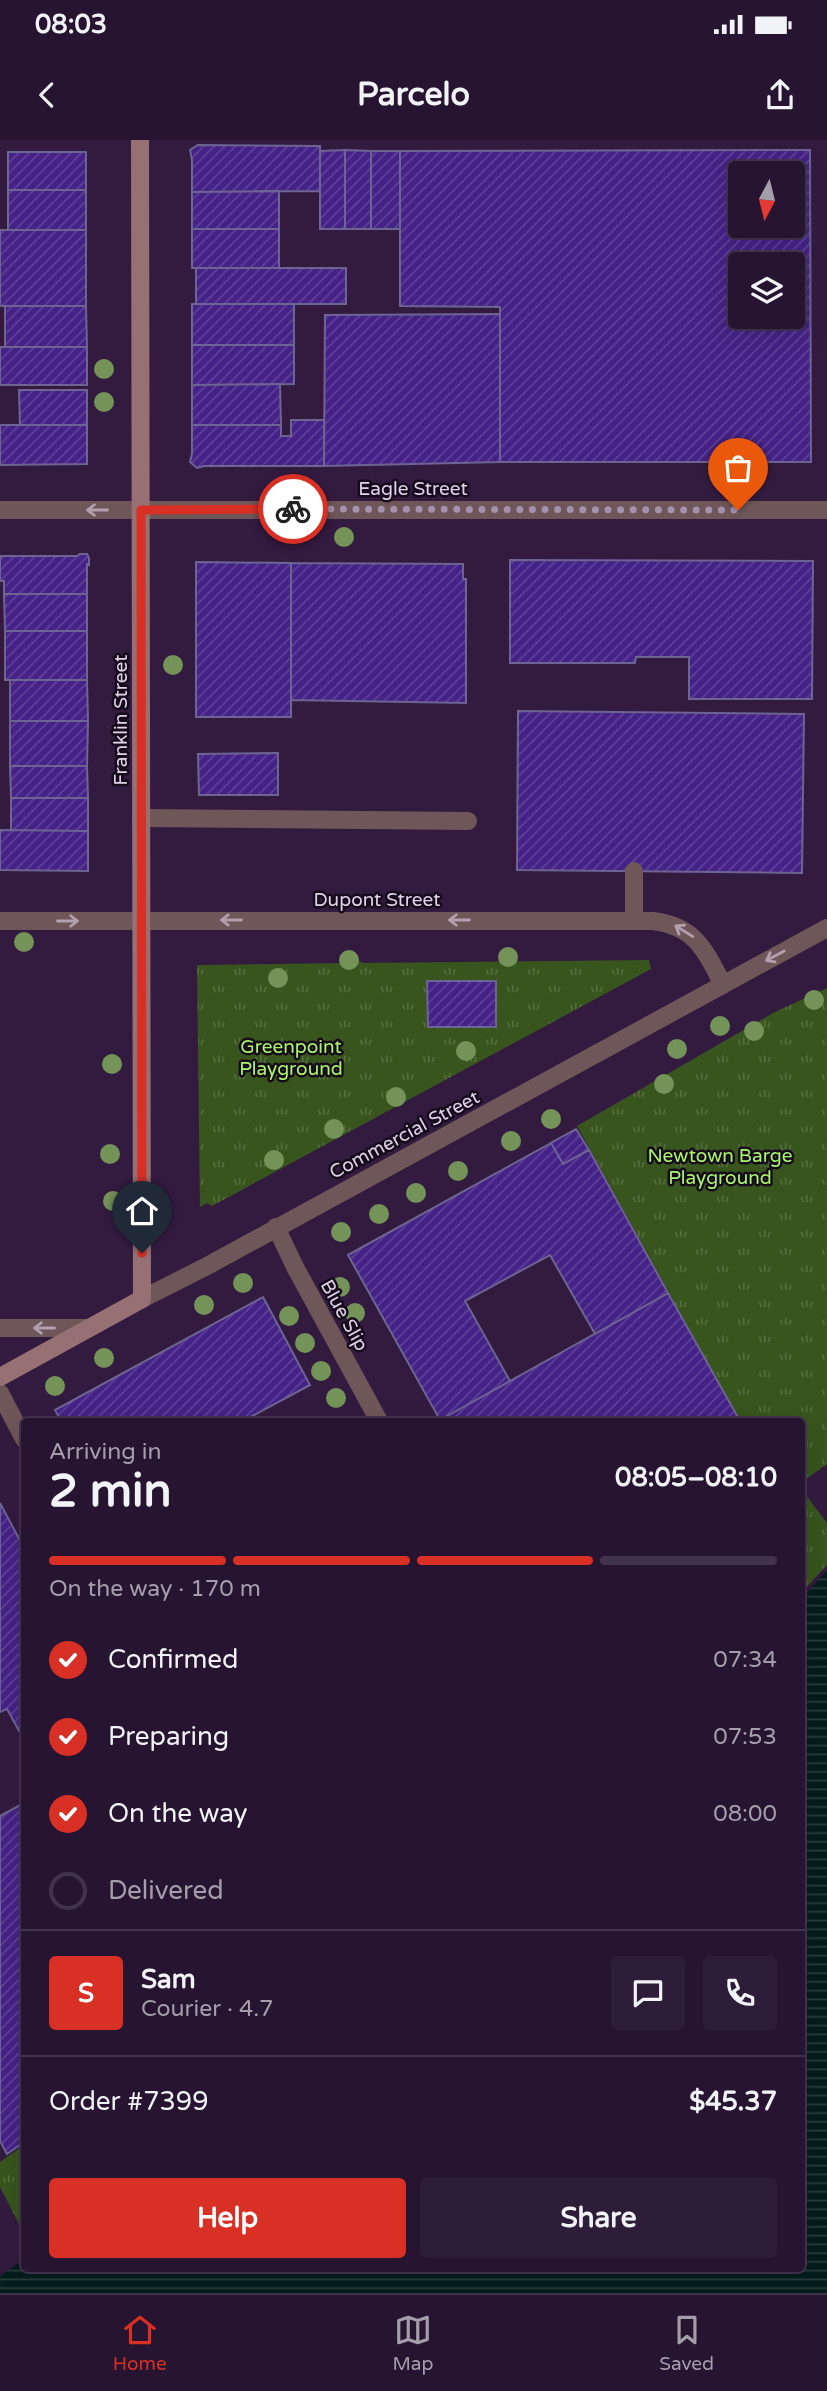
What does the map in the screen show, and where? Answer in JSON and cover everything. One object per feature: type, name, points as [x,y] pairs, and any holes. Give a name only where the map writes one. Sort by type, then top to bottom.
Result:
[{"type":"street","name":"Franklin Street","points":[[140,140],[142,1299]]},
{"type":"street","name":"Eagle Street","points":[[0,510],[827,510]]},
{"type":"street","points":[[141,818],[468,821]]},
{"type":"street","points":[[634,871],[634,920]]},
{"type":"street","name":"Dupont Street","points":[[0,921],[664,922],[687,931],[705,951],[723,985]]},
{"type":"street","name":"Commercial Street","points":[[0,1377],[827,928]]},
{"type":"street","name":"Blue Slip","points":[[276,1227],[377,1418]]},
{"type":"street","points":[[0,1328],[89,1328]]},
{"type":"street","points":[[0,1393],[21,1433]]},
{"type":"green space","name":"Greenpoint Playground","points":[[649,960],[651,969],[212,1206],[207,1203],[200,1207],[197,965],[359,961]]},
{"type":"green space","name":"Newtown Barge Playground","points":[[827,988],[827,1464],[805,1480],[805,1418],[738,1418],[577,1126],[775,1012]]},
{"type":"green space","points":[[805,1494],[827,1523],[827,1565],[805,1589]]},
{"type":"green space","points":[[21,2147],[21,2228],[0,2187],[0,2162]]},
{"type":"shaded area","points":[[827,1570],[827,2293],[0,2293],[0,2276],[21,2261],[21,2272],[805,2272],[805,1595]]},
{"type":"building","points":[[198,145],[320,146],[320,191],[192,192],[190,150]]},
{"type":"building","points":[[345,150],[371,151],[371,229],[345,229]]},
{"type":"building","points":[[345,150],[345,229],[320,229],[320,151]]},
{"type":"building","points":[[810,150],[811,462],[500,462],[500,307],[400,306],[400,151]]},
{"type":"building","points":[[371,151],[400,151],[400,229],[371,229]]},
{"type":"building","points":[[8,152],[86,152],[86,190],[8,190]]},
{"type":"building","points":[[8,190],[86,190],[86,230],[8,230]]},
{"type":"building","points":[[279,191],[279,229],[192,229],[192,192]]},
{"type":"building","points":[[192,229],[279,229],[279,268],[192,268]]},
{"type":"building","points":[[0,230],[86,230],[86,306],[0,306]]},
{"type":"building","points":[[196,268],[346,268],[346,304],[196,304]]},
{"type":"building","points":[[192,304],[294,304],[294,345],[192,345]]},
{"type":"building","points":[[5,306],[86,306],[87,347],[5,347]]},
{"type":"building","points":[[500,314],[500,462],[324,466],[325,315]]},
{"type":"building","points":[[192,345],[294,345],[294,384],[192,385]]},
{"type":"building","points":[[0,347],[87,347],[87,385],[0,385]]},
{"type":"building","points":[[280,384],[281,425],[192,425],[192,385]]},
{"type":"building","points":[[19,390],[87,390],[87,425],[20,425]]},
{"type":"building","points":[[291,420],[324,420],[324,466],[197,468],[190,462],[192,425],[281,425],[281,436],[291,436]]},
{"type":"building","points":[[0,425],[87,425],[87,464],[0,465]]},
{"type":"building","points":[[87,554],[89,558],[87,594],[4,594],[4,581],[0,581],[0,556]]},
{"type":"building","points":[[510,560],[813,561],[812,699],[689,699],[689,657],[636,657],[635,663],[510,663]]},
{"type":"building","points":[[196,562],[291,563],[291,717],[196,717]]},
{"type":"building","points":[[291,563],[463,564],[463,579],[466,579],[466,703],[291,700]]},
{"type":"building","points":[[4,594],[87,594],[87,631],[5,631]]},
{"type":"building","points":[[5,631],[87,631],[87,680],[5,680]]},
{"type":"building","points":[[10,680],[87,680],[88,721],[10,721]]},
{"type":"building","points":[[518,711],[804,714],[802,873],[517,870]]},
{"type":"building","points":[[10,721],[88,721],[87,766],[10,766]]},
{"type":"building","points":[[278,753],[278,795],[199,795],[198,754]]},
{"type":"building","points":[[10,766],[87,766],[88,798],[11,798]]},
{"type":"building","points":[[11,798],[88,798],[88,831],[11,830]]},
{"type":"building","points":[[0,830],[88,831],[88,871],[0,870]]},
{"type":"building","points":[[427,981],[496,981],[496,1027],[428,1027]]},
{"type":"building","points":[[576,1129],[589,1150],[563,1164],[551,1143]]},
{"type":"building","points":[[551,1143],[563,1164],[589,1150],[668,1293],[595,1334],[550,1255],[465,1301],[510,1381],[444,1418],[439,1418],[348,1255]]},
{"type":"building","points":[[668,1293],[738,1418],[444,1418]]},
{"type":"building","points":[[263,1297],[310,1385],[249,1418],[59,1418],[55,1410]]},
{"type":"building","points":[[0,1503],[21,1542],[21,1735],[7,1709],[0,1712]]},
{"type":"building","points":[[21,1805],[21,2144],[7,2154],[0,2141],[0,1816]]},
{"type":"way so far","points":[[293,509],[738,510]]},
{"type":"route","points":[[142,1253],[141,510],[293,509]]}]
